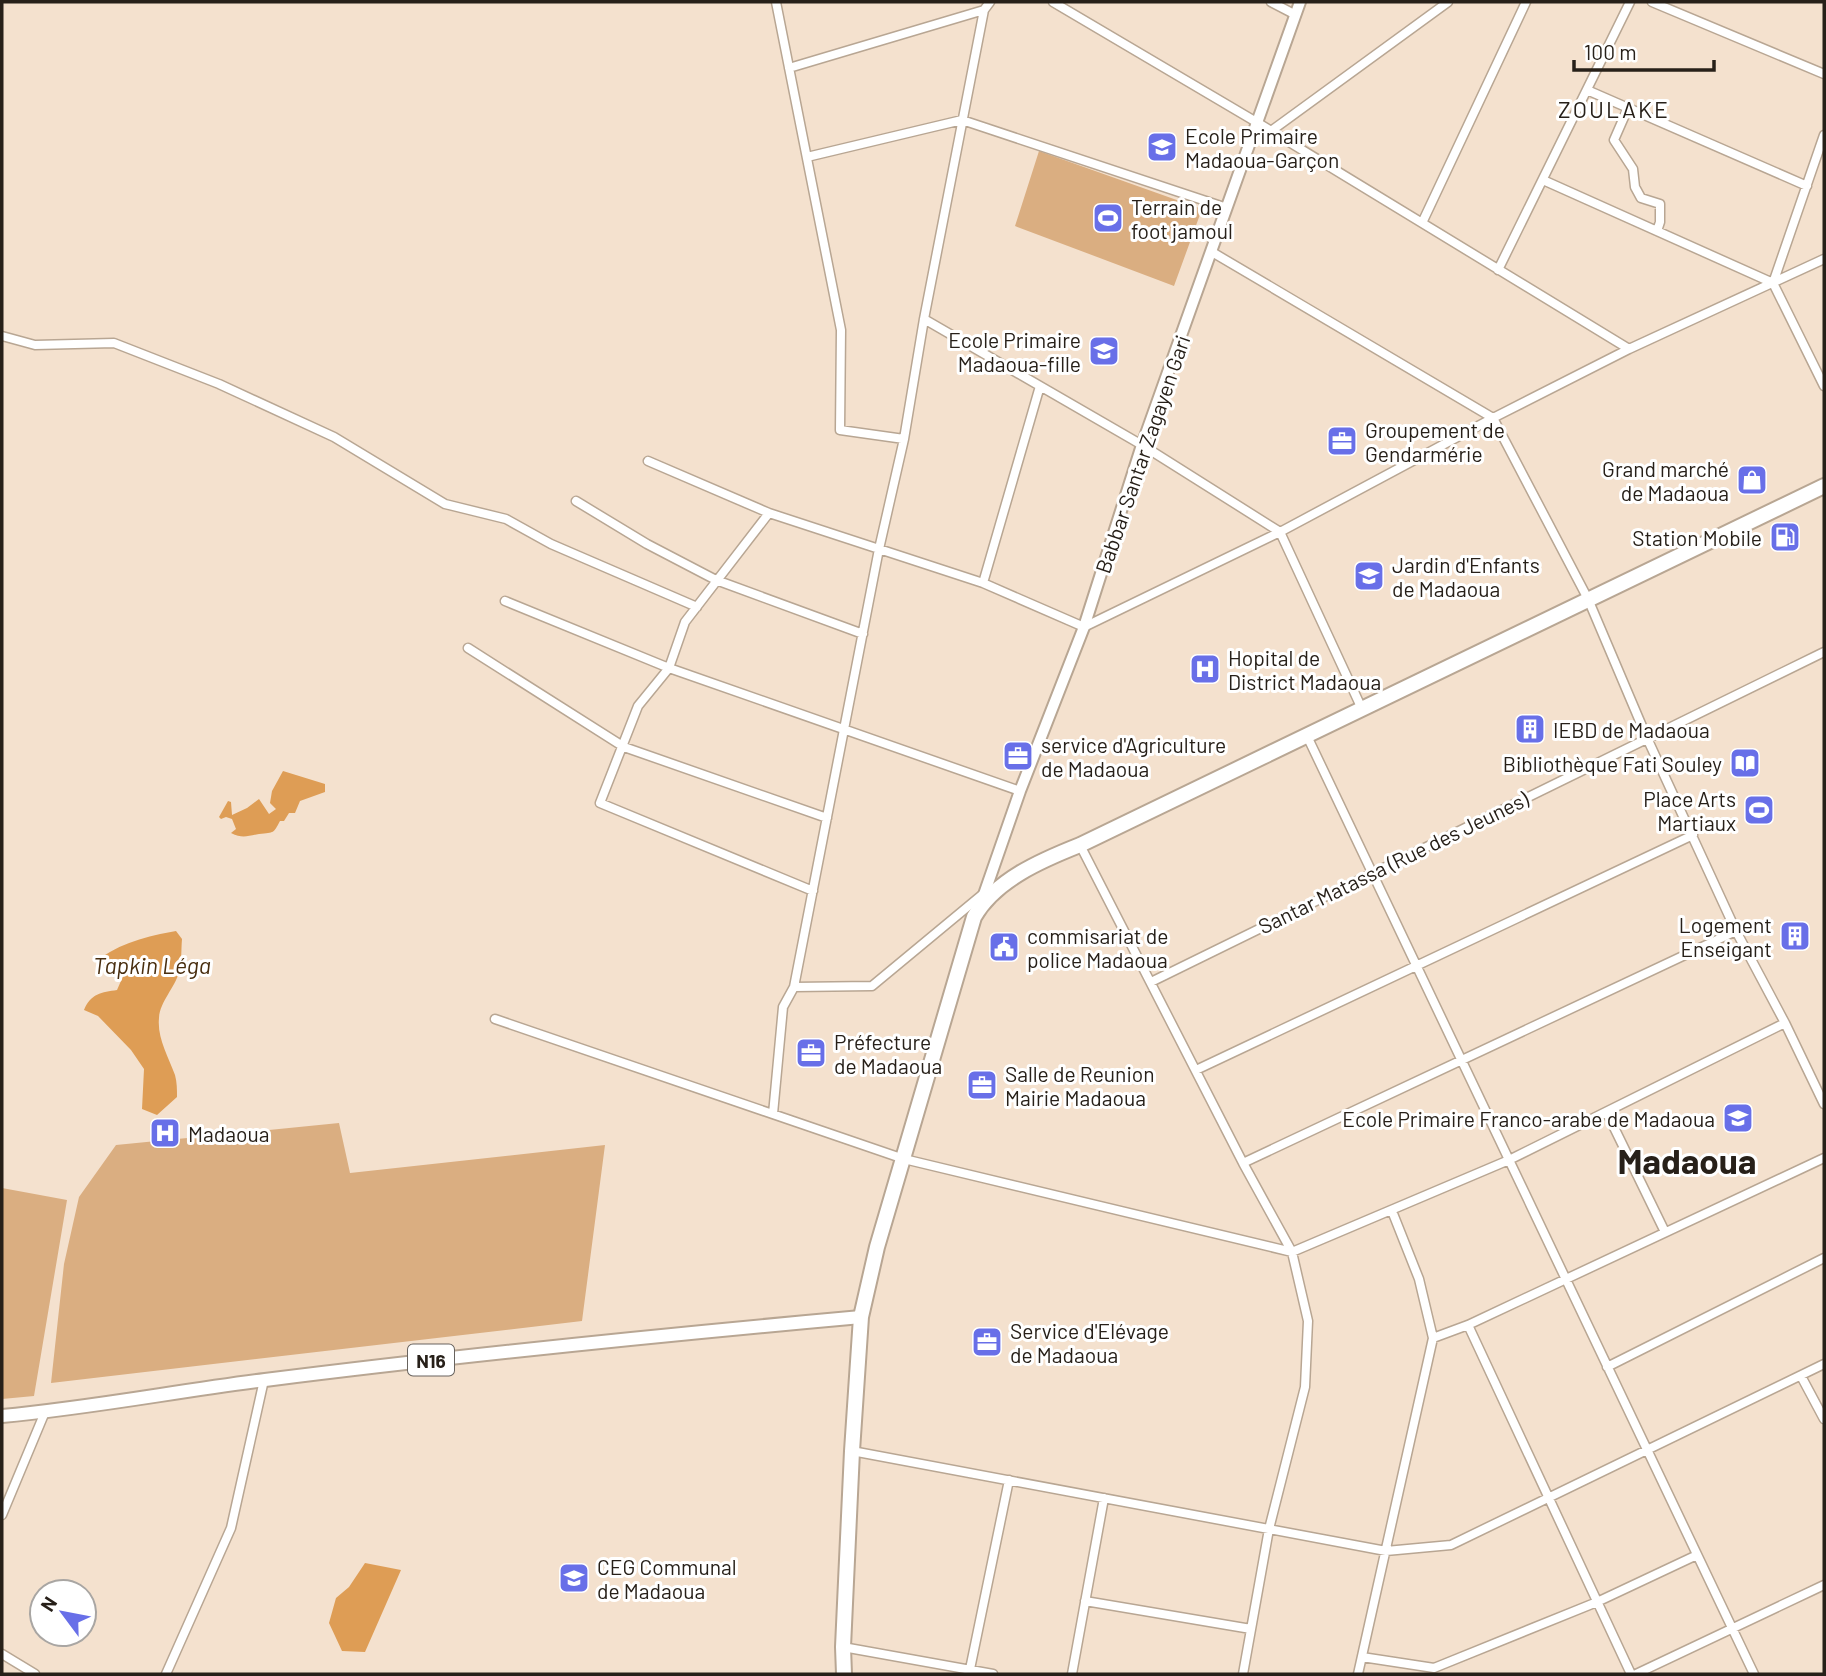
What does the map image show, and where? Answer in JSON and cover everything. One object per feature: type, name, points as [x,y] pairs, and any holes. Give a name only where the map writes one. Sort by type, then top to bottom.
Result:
[{"type":"highway","points":[[844,1674],[852,1451],[861,1317],[877,1247],[935,1042],[974,917],[982,900],[1044,859],[1080,845],[1824,486]]},
{"type":"main road","name":"N16","points":[[2,1416],[264,1380],[576,1343],[861,1317]]},
{"type":"street","points":[[776,2],[841,330],[840,430],[904,439]]},
{"type":"street","points":[[773,1114],[783,1007],[794,987],[879,549],[904,439],[962,120],[984,10],[990,2]]},
{"type":"street","points":[[1053,2],[1258,123],[1629,349]]},
{"type":"street","points":[[1270,2],[1296,15]]},
{"type":"street","name":"Babbar Santar Zagayen Gari","points":[[982,900],[1020,791],[1084,627],[1142,445],[1300,2]]},
{"type":"street","points":[[1432,2],[1445,5]]},
{"type":"street","points":[[1422,223],[1526,2]]},
{"type":"street","points":[[1498,270],[1630,2]]},
{"type":"street","points":[[1652,2],[1824,74]]},
{"type":"street","points":[[1271,131],[1445,5]]},
{"type":"street","points":[[789,68],[984,10]]},
{"type":"street","points":[[1587,90],[1807,186]]},
{"type":"street","points":[[1628,108],[1614,139],[1633,169],[1635,187],[1641,198],[1660,204],[1657,231]]},
{"type":"street","points":[[807,158],[962,120],[1227,208]]},
{"type":"street","points":[[1773,283],[1824,135]]},
{"type":"street","points":[[1543,180],[1773,283],[1824,386]]},
{"type":"street","points":[[1212,252],[1493,418],[1588,599],[1647,737],[1736,930],[1824,1104]]},
{"type":"street","points":[[648,461],[769,513],[983,583],[1084,627],[1280,532],[1629,349],[1824,259]]},
{"type":"street","points":[[924,319],[1142,445],[1280,532],[1362,709]]},
{"type":"street","points":[[2,336],[35,345],[114,343],[219,384],[334,437],[445,504],[506,519],[551,544],[697,607]]},
{"type":"street","points":[[983,583],[1040,386]]},
{"type":"street","points":[[576,501],[647,544],[716,580],[863,634]]},
{"type":"street","points":[[769,513],[685,622],[669,668],[638,706],[600,803],[813,891]]},
{"type":"street","points":[[505,601],[669,668],[1020,791]]},
{"type":"street","points":[[468,648],[624,747],[827,818]]},
{"type":"street","name":"Santar Matassa (Rue des Jeunes)","points":[[1151,982],[1824,652]]},
{"type":"street","points":[[1307,736],[1754,1674]]},
{"type":"street","points":[[1196,1070],[1415,964],[1693,835]]},
{"type":"street","points":[[1080,845],[1243,1163],[1292,1252],[1308,1321],[1305,1387],[1269,1529],[1243,1674]]},
{"type":"street","points":[[794,987],[872,986],[982,900]]},
{"type":"street","points":[[1243,1163],[1736,930]]},
{"type":"street","points":[[495,1019],[904,1159],[1292,1252],[1509,1160],[1785,1023]]},
{"type":"street","points":[[1606,1113],[1665,1233]]},
{"type":"street","points":[[1433,1338],[1468,1325],[1824,1158]]},
{"type":"street","points":[[1358,1674],[1433,1338],[1419,1279],[1392,1210]]},
{"type":"street","points":[[1607,1367],[1824,1258]]},
{"type":"street","points":[[1468,1325],[1631,1674]]},
{"type":"street","points":[[852,1451],[1386,1551],[1451,1545],[1824,1364]]},
{"type":"street","points":[[1801,1376],[1824,1419]]},
{"type":"street","points":[[166,1674],[231,1528],[264,1380]]},
{"type":"street","points":[[2,1515],[45,1412]]},
{"type":"street","points":[[969,1672],[1009,1480]]},
{"type":"street","points":[[1072,1674],[1104,1498]]},
{"type":"street","points":[[1362,1657],[1434,1668],[1597,1602],[1697,1555]]},
{"type":"street","points":[[1636,1674],[1824,1585]]},
{"type":"street","points":[[1085,1601],[1251,1629]]},
{"type":"street","points":[[843,1647],[969,1672],[993,1674]]},
{"type":"street","points":[[2,1654],[35,1674]]},
{"type":"shaded area","name":"Terrain de foot jamoul","points":[[1039,151],[1202,209],[1174,286],[1015,226]]},
{"type":"shaded area","points":[[339,1123],[350,1173],[605,1145],[582,1321],[51,1383],[64,1264],[79,1197],[116,1145]]},
{"type":"shaded area","points":[[2,1188],[67,1200],[34,1396],[2,1399]]},
{"type":"water","points":[[283,771],[325,784],[325,792],[300,801],[295,813],[289,813],[273,832],[245,836],[231,833],[236,829],[232,819],[219,817],[228,801],[231,802],[232,815],[259,799],[269,814],[276,809],[270,803],[272,791]]},
{"type":"water","name":"Tapkin Léga","points":[[176,931],[182,939],[180,968],[162,1006],[159,1025],[177,1083],[177,1097],[157,1115],[142,1109],[144,1069],[131,1050],[98,1016],[84,1010],[93,997],[117,990],[124,974],[108,971],[97,961],[134,941]]},
{"type":"water","points":[[365,1563],[401,1570],[365,1652],[342,1651],[329,1623],[336,1598],[349,1587]]},
{"type":"place","name":"Ecole Primaire Madaoua-Garçon","points":[[1162,147]]},
{"type":"place","name":"Terrain de foot jamoul","points":[[1108,218]]},
{"type":"place","name":"Ecole Primaire Madaoua-fille","points":[[1104,351]]},
{"type":"place","name":"Groupement de Gendarmérie","points":[[1342,441]]},
{"type":"place","name":"Grand marché de Madaoua","points":[[1752,480]]},
{"type":"place","name":"Station Mobile","points":[[1785,537]]},
{"type":"place","name":"Jardin d'Enfants de Madaoua","points":[[1369,576]]},
{"type":"place","name":"Hopital de District Madaoua","points":[[1205,669]]},
{"type":"place","name":"IEBD de Madaoua","points":[[1530,729]]},
{"type":"place","name":"service d'Agriculture de Madaoua","points":[[1018,756]]},
{"type":"place","name":"Bibliothèque Fati Souley","points":[[1745,763]]},
{"type":"place","name":"Place Arts Martiaux","points":[[1759,810]]},
{"type":"place","name":"Logement Enseigant","points":[[1795,936]]},
{"type":"place","name":"commisariat de police Madaoua","points":[[1004,947]]},
{"type":"place","name":"Préfecture de Madaoua","points":[[811,1053]]},
{"type":"place","name":"Salle de Reunion Mairie Madaoua","points":[[982,1085]]},
{"type":"place","name":"Ecole Primaire Franco-arabe de Madaoua","points":[[1738,1118]]},
{"type":"place","name":"Madaoua","points":[[165,1133]]},
{"type":"place","name":"Service d'Elévage de Madaoua","points":[[987,1342]]},
{"type":"place","name":"CEG Communal de Madaoua","points":[[574,1578]]},
{"type":"district","name":"ZOULAKE","points":[[1614,109]]},
{"type":"district","name":"Madaoua","points":[[1687,1160]]}]
